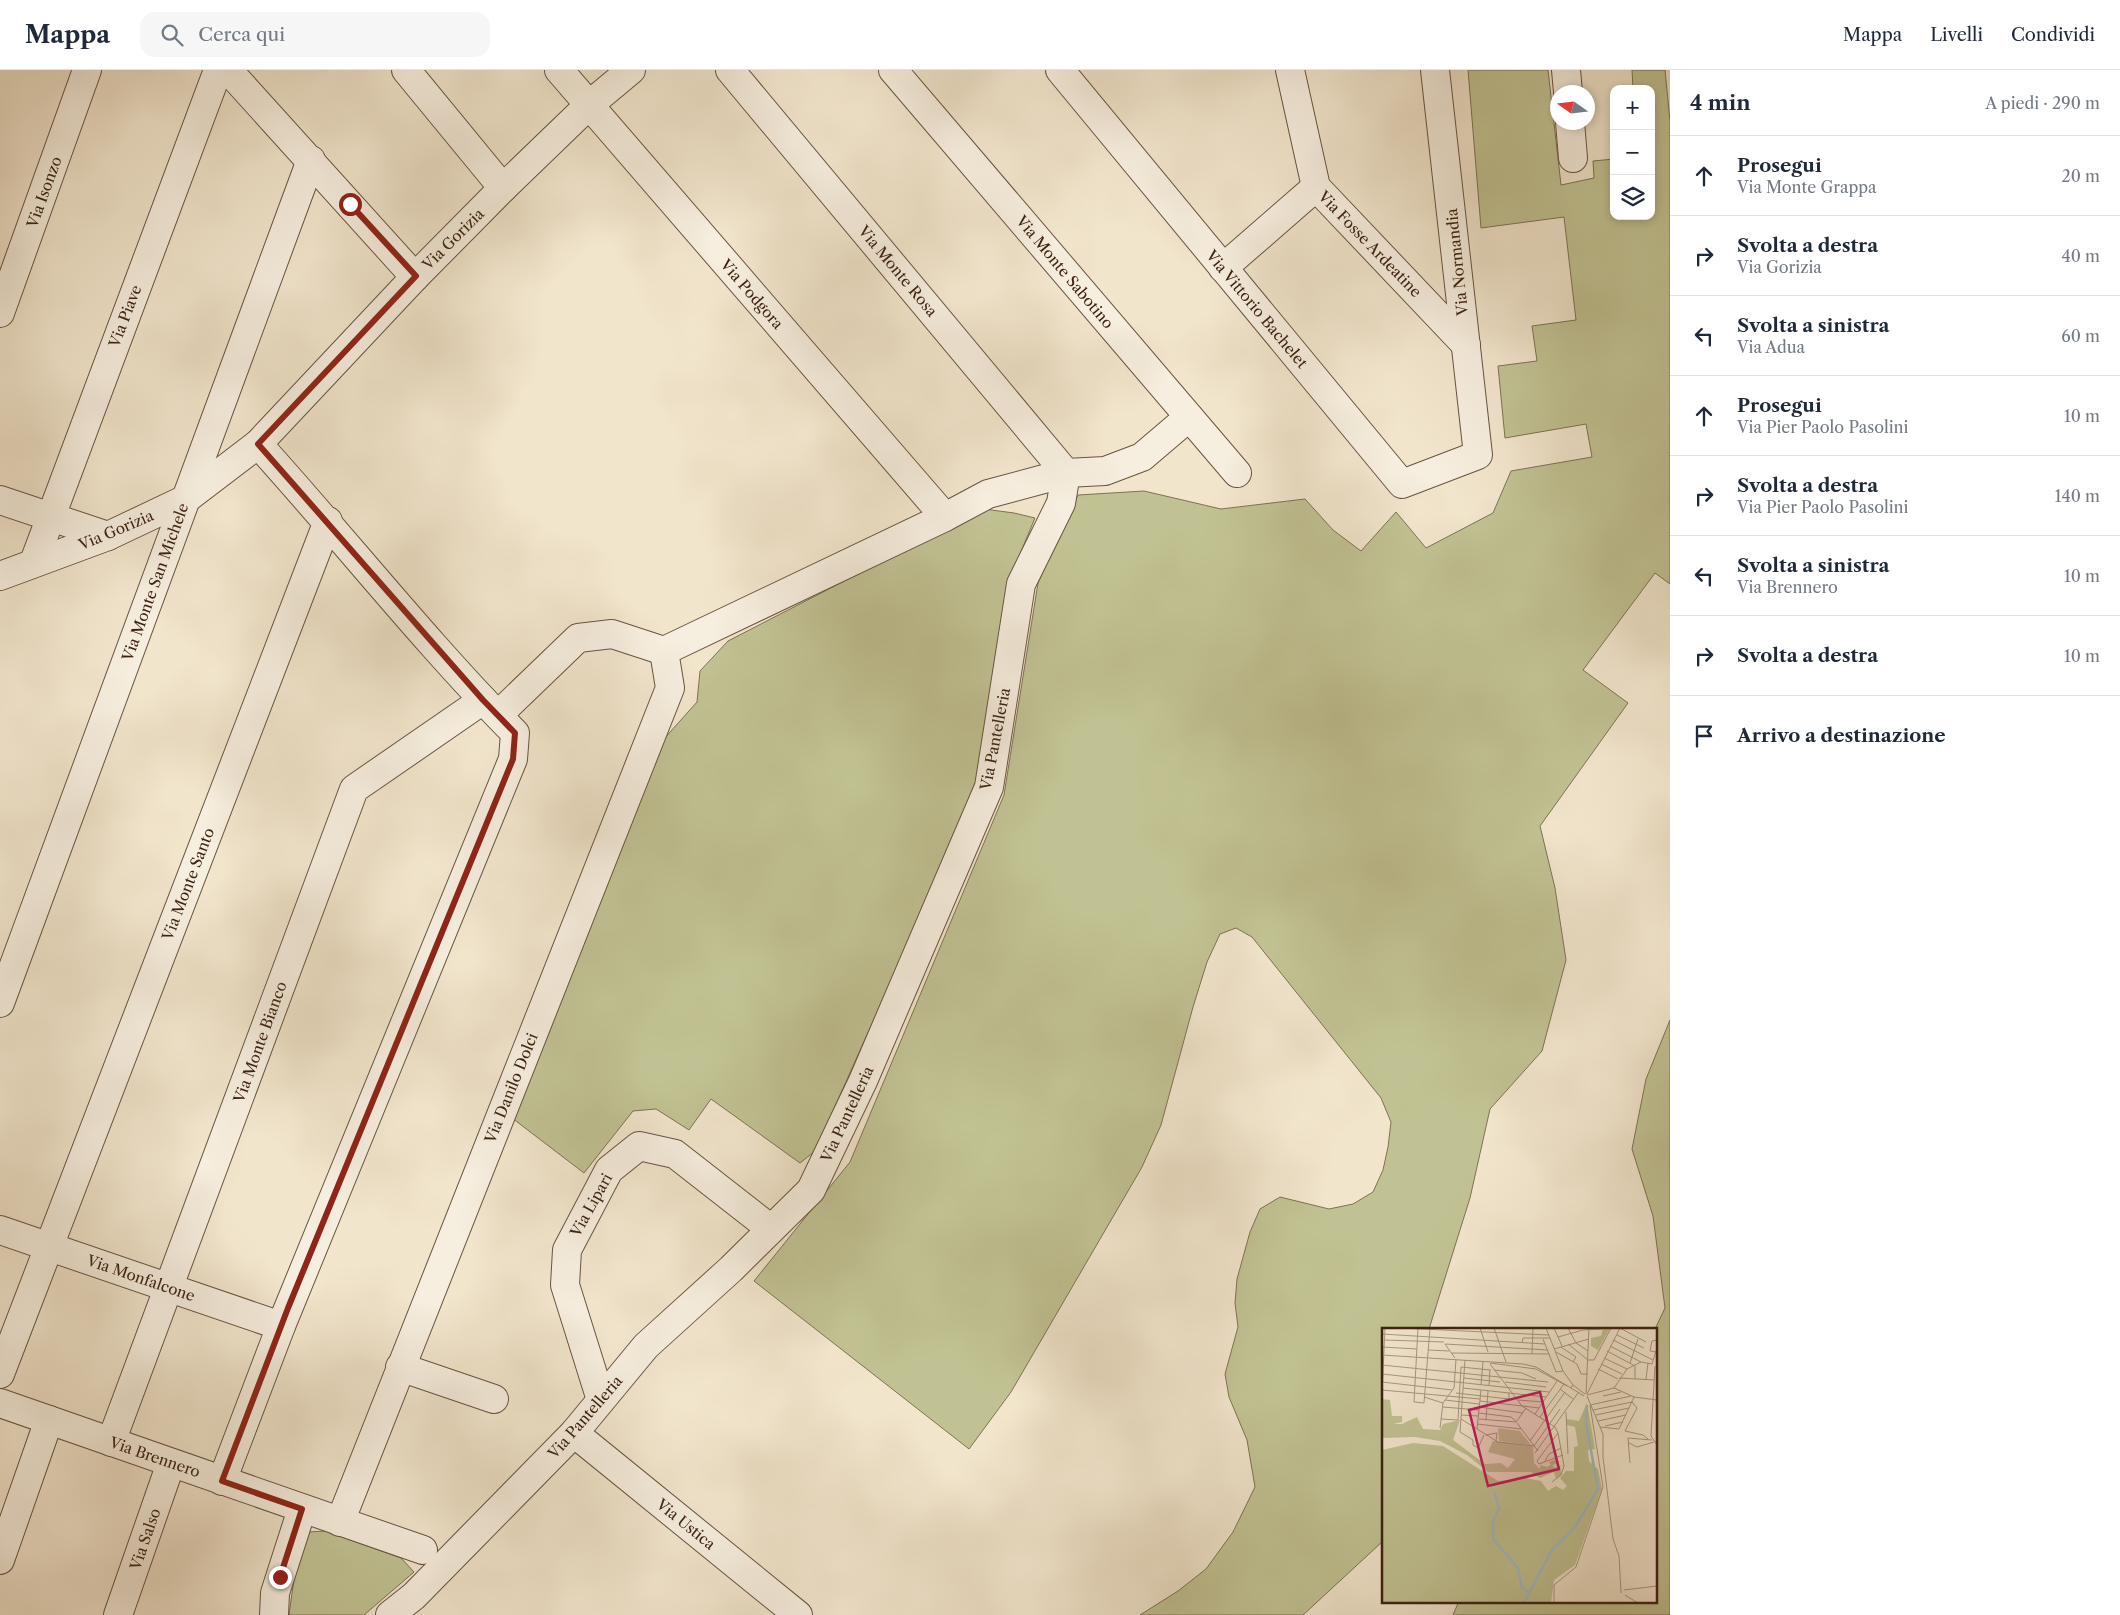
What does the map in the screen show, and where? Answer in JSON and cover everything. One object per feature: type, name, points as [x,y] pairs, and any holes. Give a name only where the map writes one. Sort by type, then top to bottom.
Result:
[{"type":"street","name":"Via Isonzo","points":[[0,313],[87,70]]},
{"type":"street","name":"Via Piave","points":[[34,562],[218,70]]},
{"type":"street","points":[[228,70],[416,276]]},
{"type":"street","points":[[406,70],[503,188]]},
{"type":"street","name":"Via Podgora","points":[[559,70],[945,517]]},
{"type":"street","name":"Via Gorizia","points":[[0,576],[108,536],[186,499],[258,444],[416,276],[503,188],[589,105],[631,70]]},
{"type":"street","name":"Via Monte Rosa","points":[[730,70],[1066,473]]},
{"type":"street","name":"Via Monte Sabotino","points":[[893,70],[1237,473]]},
{"type":"street","name":"Via Vittorio Bachelet","points":[[1060,70],[1402,484],[1478,455]]},
{"type":"street","name":"Via Fosse Ardeatine","points":[[1290,70],[1316,187],[1466,345]]},
{"type":"street","name":"Via Normandia","points":[[1435,70],[1478,455]]},
{"type":"street","points":[[1566,70],[1567,85]]},
{"type":"street","points":[[1571,130],[1573,158]]},
{"type":"street","name":"Via Monte San Michele","points":[[0,1003],[310,160]]},
{"type":"street","points":[[1223,268],[1316,187]]},
{"type":"street","points":[[664,652],[945,517],[988,494],[1066,473],[1105,471],[1142,457],[1189,418]]},
{"type":"street","points":[[222,1481],[281,1326],[513,759],[515,733],[490,708],[328,521],[258,444]]},
{"type":"street","name":"Via Pantelleria","points":[[390,1615],[414,1596],[574,1433],[646,1346],[771,1229],[810,1190],[815,1182],[863,1081],[989,787],[1021,584],[1061,503],[1066,473]]},
{"type":"street","points":[[0,500],[108,536]]},
{"type":"street","name":"Via Monte Santo","points":[[0,1374],[328,521]]},
{"type":"street","name":"Via Monte Bianco","points":[[111,1442],[354,789],[490,708],[578,638],[612,634],[664,652]]},
{"type":"street","name":"Via Danilo Dolci","points":[[340,1522],[670,688],[664,652]]},
{"type":"street","name":"Via Lipari","points":[[601,1400],[565,1285],[567,1250],[609,1170],[639,1146],[675,1154],[771,1229]]},
{"type":"street","name":"Via Monfalcone","points":[[0,1230],[281,1326]]},
{"type":"street","points":[[400,1367],[494,1399]]},
{"type":"street","name":"Via Brennero","points":[[0,1403],[423,1550]]},
{"type":"street","points":[[0,1560],[49,1420]]},
{"type":"street","name":"Via Ustica","points":[[574,1433],[798,1615]]},
{"type":"street","name":"Via Salso","points":[[118,1615],[171,1463]]},
{"type":"street","points":[[274,1615],[275,1594],[302,1509]]},
{"type":"green space","points":[[1468,70],[1548,70],[1550,130],[1555,130],[1561,185],[1594,178],[1593,161],[1610,159],[1610,220],[1655,220],[1655,85],[1633,85],[1632,70],[1665,70],[1670,121],[1670,584],[1655,573],[1583,670],[1628,703],[1540,826],[1555,888],[1566,960],[1542,1051],[1490,1109],[1470,1198],[1429,1328],[1382,1328],[1382,1542],[1303,1615],[1140,1615],[1178,1591],[1206,1569],[1233,1532],[1255,1487],[1247,1440],[1229,1397],[1225,1374],[1238,1327],[1235,1303],[1237,1279],[1250,1232],[1260,1209],[1280,1197],[1329,1209],[1353,1204],[1373,1192],[1383,1170],[1388,1147],[1391,1122],[1381,1098],[1252,937],[1236,928],[1220,934],[1207,962],[1193,1007],[1161,1125],[1142,1167],[1011,1392],[969,1449],[754,1281],[850,1162],[1004,795],[1038,583],[1078,495],[1144,491],[1221,509],[1305,499],[1333,530],[1361,551],[1396,512],[1426,548],[1493,513],[1511,471],[1592,457],[1586,424],[1505,438],[1498,366],[1537,361],[1532,326],[1576,320],[1564,217],[1481,228]]},
{"type":"green space","points":[[984,509],[1035,518],[1010,578],[977,789],[815,1151],[800,1163],[711,1099],[689,1130],[656,1109],[633,1111],[584,1173],[512,1118],[663,740],[697,702],[700,671],[728,641]]},
{"type":"green space","points":[[1670,1020],[1670,1615],[1453,1615],[1459,1602],[1658,1602],[1658,1328],[1655,1328],[1665,1308],[1653,1216],[1632,1149],[1646,1079]]},
{"type":"green space","points":[[325,1531],[401,1558],[414,1572],[364,1615],[289,1615],[297,1557],[309,1532]]},
{"type":"route","points":[[280,1577],[302,1509],[222,1481],[288,1308],[513,759],[515,733],[483,700],[328,521],[258,444],[416,276],[350,204]]}]
